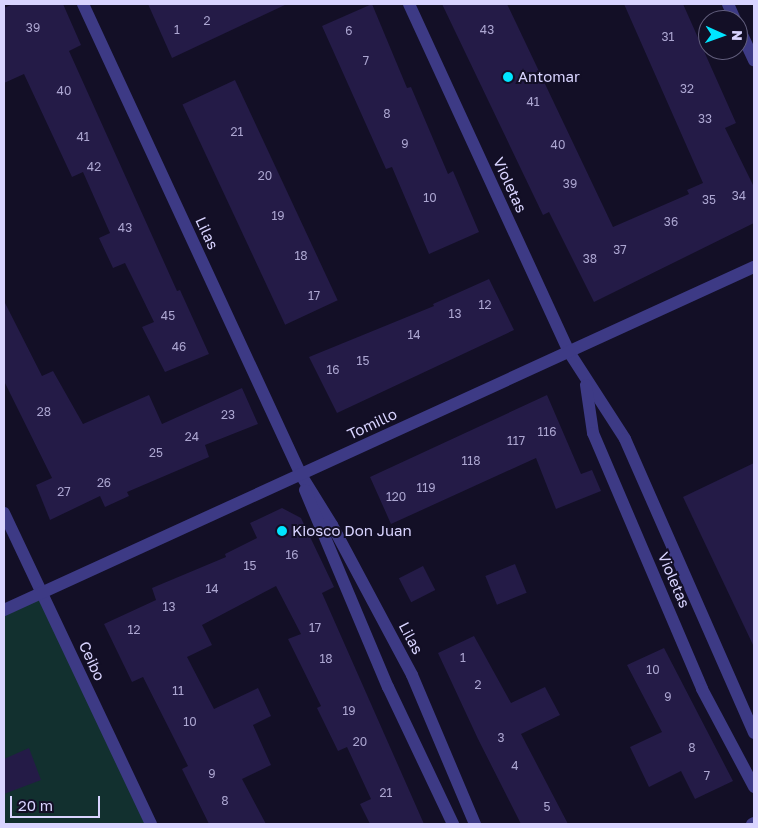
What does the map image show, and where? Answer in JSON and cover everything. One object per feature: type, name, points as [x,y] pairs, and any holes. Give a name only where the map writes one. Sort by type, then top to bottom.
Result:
[{"type":"street","name":"Lilas","points":[[83,4],[301,475],[332,524],[412,676],[475,824]]},
{"type":"street","name":"Violetas","points":[[409,4],[569,352],[625,439],[754,733]]},
{"type":"street","points":[[748,48],[754,61]]},
{"type":"street","name":"Tomillo","points":[[4,610],[754,267]]},
{"type":"street","name":"Violetas","points":[[585,378],[593,433],[702,689],[754,787]]},
{"type":"street","name":"Lilas","points":[[301,475],[310,508],[388,687],[453,824]]},
{"type":"street","name":"Ceibo","points":[[4,513],[151,824]]},
{"type":"green space","points":[[42,593],[151,824],[4,824],[4,610]]},
{"type":"building","points":[[13,4],[63,4],[81,45],[69,51],[177,291],[180,290],[209,354],[165,372],[142,327],[154,322],[133,279],[125,263],[113,268],[99,238],[110,233],[83,172],[72,177],[24,74],[4,83],[4,8]]},
{"type":"building","points":[[148,4],[287,4],[172,58]]},
{"type":"building","points":[[372,4],[407,88],[411,87],[448,174],[453,171],[479,232],[429,254],[392,167],[386,169],[322,26]]},
{"type":"building","points":[[442,4],[507,4],[613,227],[689,194],[687,190],[703,183],[624,4],[683,4],[698,38],[698,60],[708,60],[736,123],[725,128],[754,187],[754,223],[594,302],[549,212],[543,215]]},
{"type":"building","points":[[235,80],[338,300],[285,325],[182,105]]},
{"type":"building","points":[[489,279],[514,330],[337,413],[309,357],[434,306],[433,304]]},
{"type":"building","points":[[4,301],[42,376],[53,371],[83,424],[149,395],[162,424],[242,388],[258,424],[205,445],[209,457],[127,492],[129,496],[105,507],[100,496],[50,520],[36,485],[52,478],[4,381]]},
{"type":"building","points":[[547,395],[581,474],[592,470],[601,491],[556,509],[536,458],[391,524],[370,477]]},
{"type":"building","points":[[754,463],[754,647],[683,497]]},
{"type":"building","points":[[282,508],[301,518],[334,587],[322,593],[424,824],[370,824],[360,804],[371,799],[347,747],[338,751],[317,708],[321,706],[288,639],[301,634],[276,586],[202,625],[212,645],[187,657],[214,709],[258,688],[271,716],[253,725],[271,765],[242,779],[266,824],[209,824],[182,769],[188,766],[143,677],[132,682],[104,624],[156,600],[152,588],[226,557],[225,554],[257,538],[250,523]]},
{"type":"building","points":[[515,564],[527,593],[497,605],[485,576]]},
{"type":"building","points":[[423,566],[435,590],[411,602],[399,578]]},
{"type":"building","points":[[474,636],[511,703],[545,687],[560,715],[521,734],[568,824],[521,824],[478,739],[438,653]]},
{"type":"building","points":[[664,648],[733,781],[695,799],[681,771],[649,787],[630,747],[662,732],[627,665]]},
{"type":"building","points":[[29,748],[41,780],[4,794],[4,759]]},
{"type":"place","name":"Antomar","points":[[508,77]]},
{"type":"place","name":"Kiosco Don Juan","points":[[282,531]]}]
